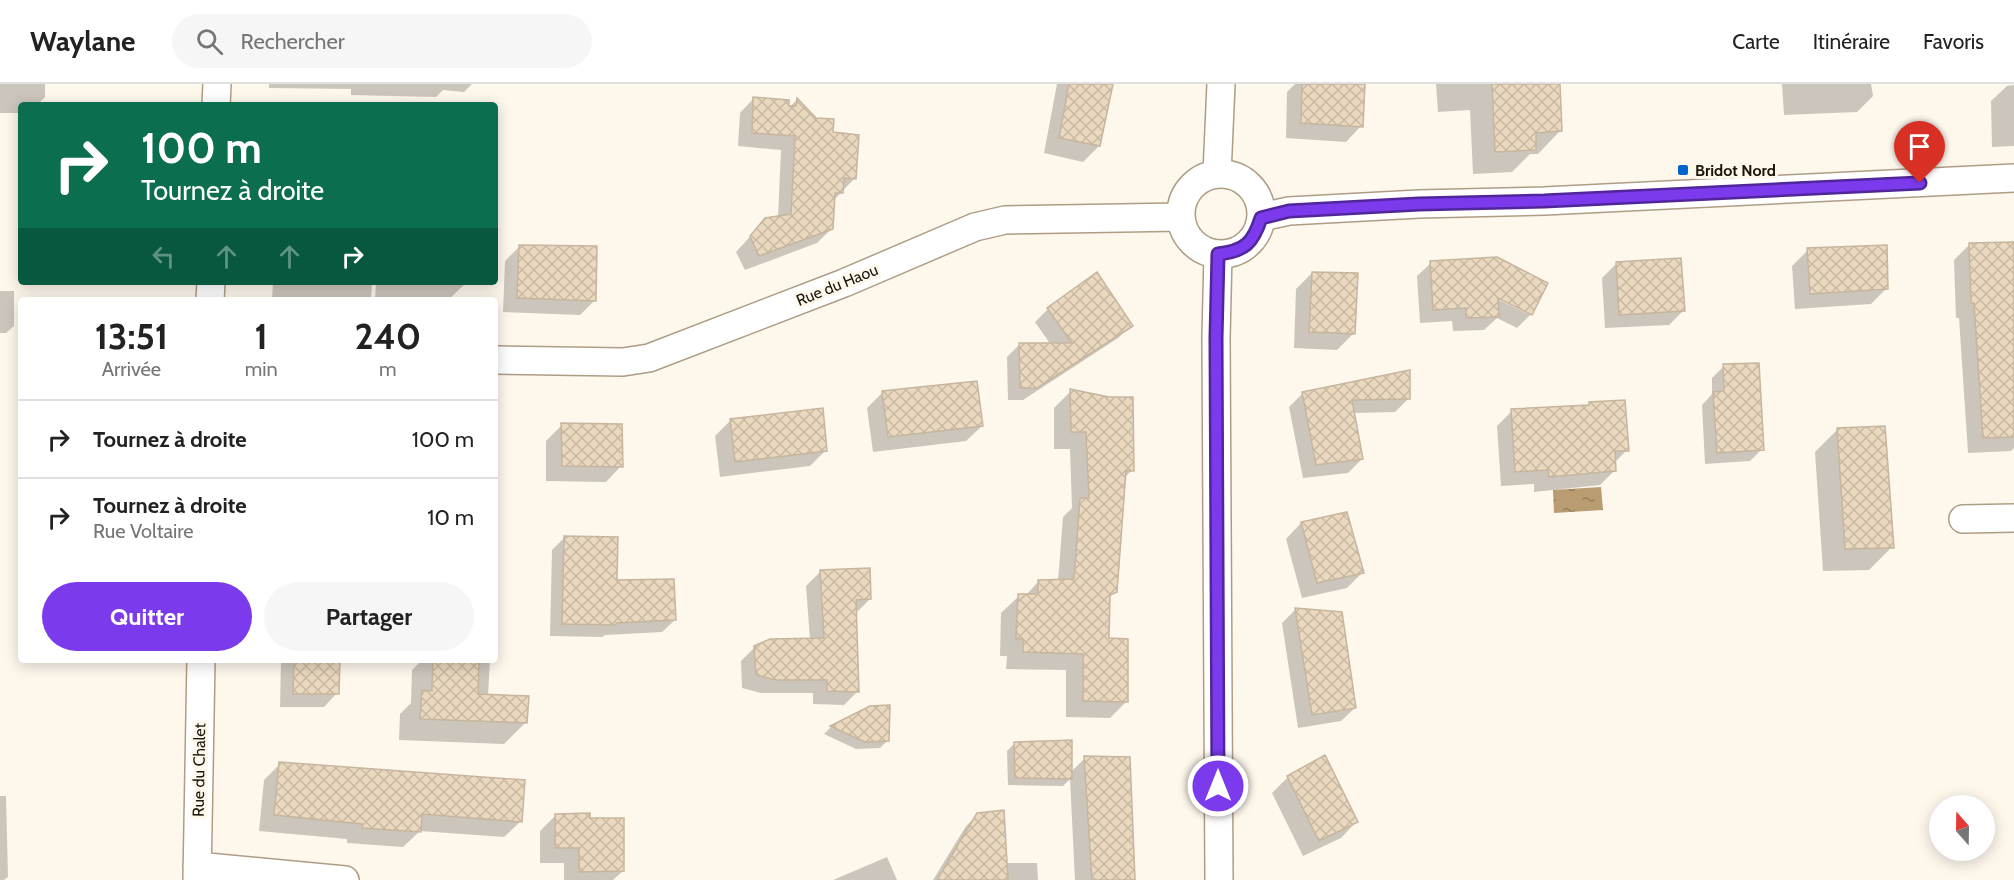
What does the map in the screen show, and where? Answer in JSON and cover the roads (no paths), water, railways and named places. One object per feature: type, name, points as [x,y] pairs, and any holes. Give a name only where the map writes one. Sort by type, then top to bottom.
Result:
[{"type":"street","points":[[216,102],[217,84]]},
{"type":"street","points":[[1217,174],[1221,84]]},
{"type":"street","points":[[1217,174],[1238,177],[1249,186],[1260,204],[1261,218],[1255,235],[1246,246],[1232,253],[1218,254],[1204,250],[1192,242],[1184,230],[1180,217],[1183,201],[1190,189],[1204,178],[1217,174]]},
{"type":"street","points":[[1261,218],[1289,211],[1419,204],[1544,201],[2014,178]]},
{"type":"street","name":"Rue du Haou","points":[[498,360],[623,362],[649,358],[844,284],[975,227],[1005,220],[1180,217]]},
{"type":"street","points":[[1218,254],[1216,350],[1219,880]]},
{"type":"street","points":[[1963,519],[2014,518]]},
{"type":"street","name":"Rue du Chalet","points":[[197,873],[201,663]]},
{"type":"street","points":[[197,873],[345,880]]},
{"type":"water","points":[[1601,487],[1603,510],[1554,513],[1553,490]]},
{"type":"place","name":"Bridot Nord","points":[[1683,170]]}]
